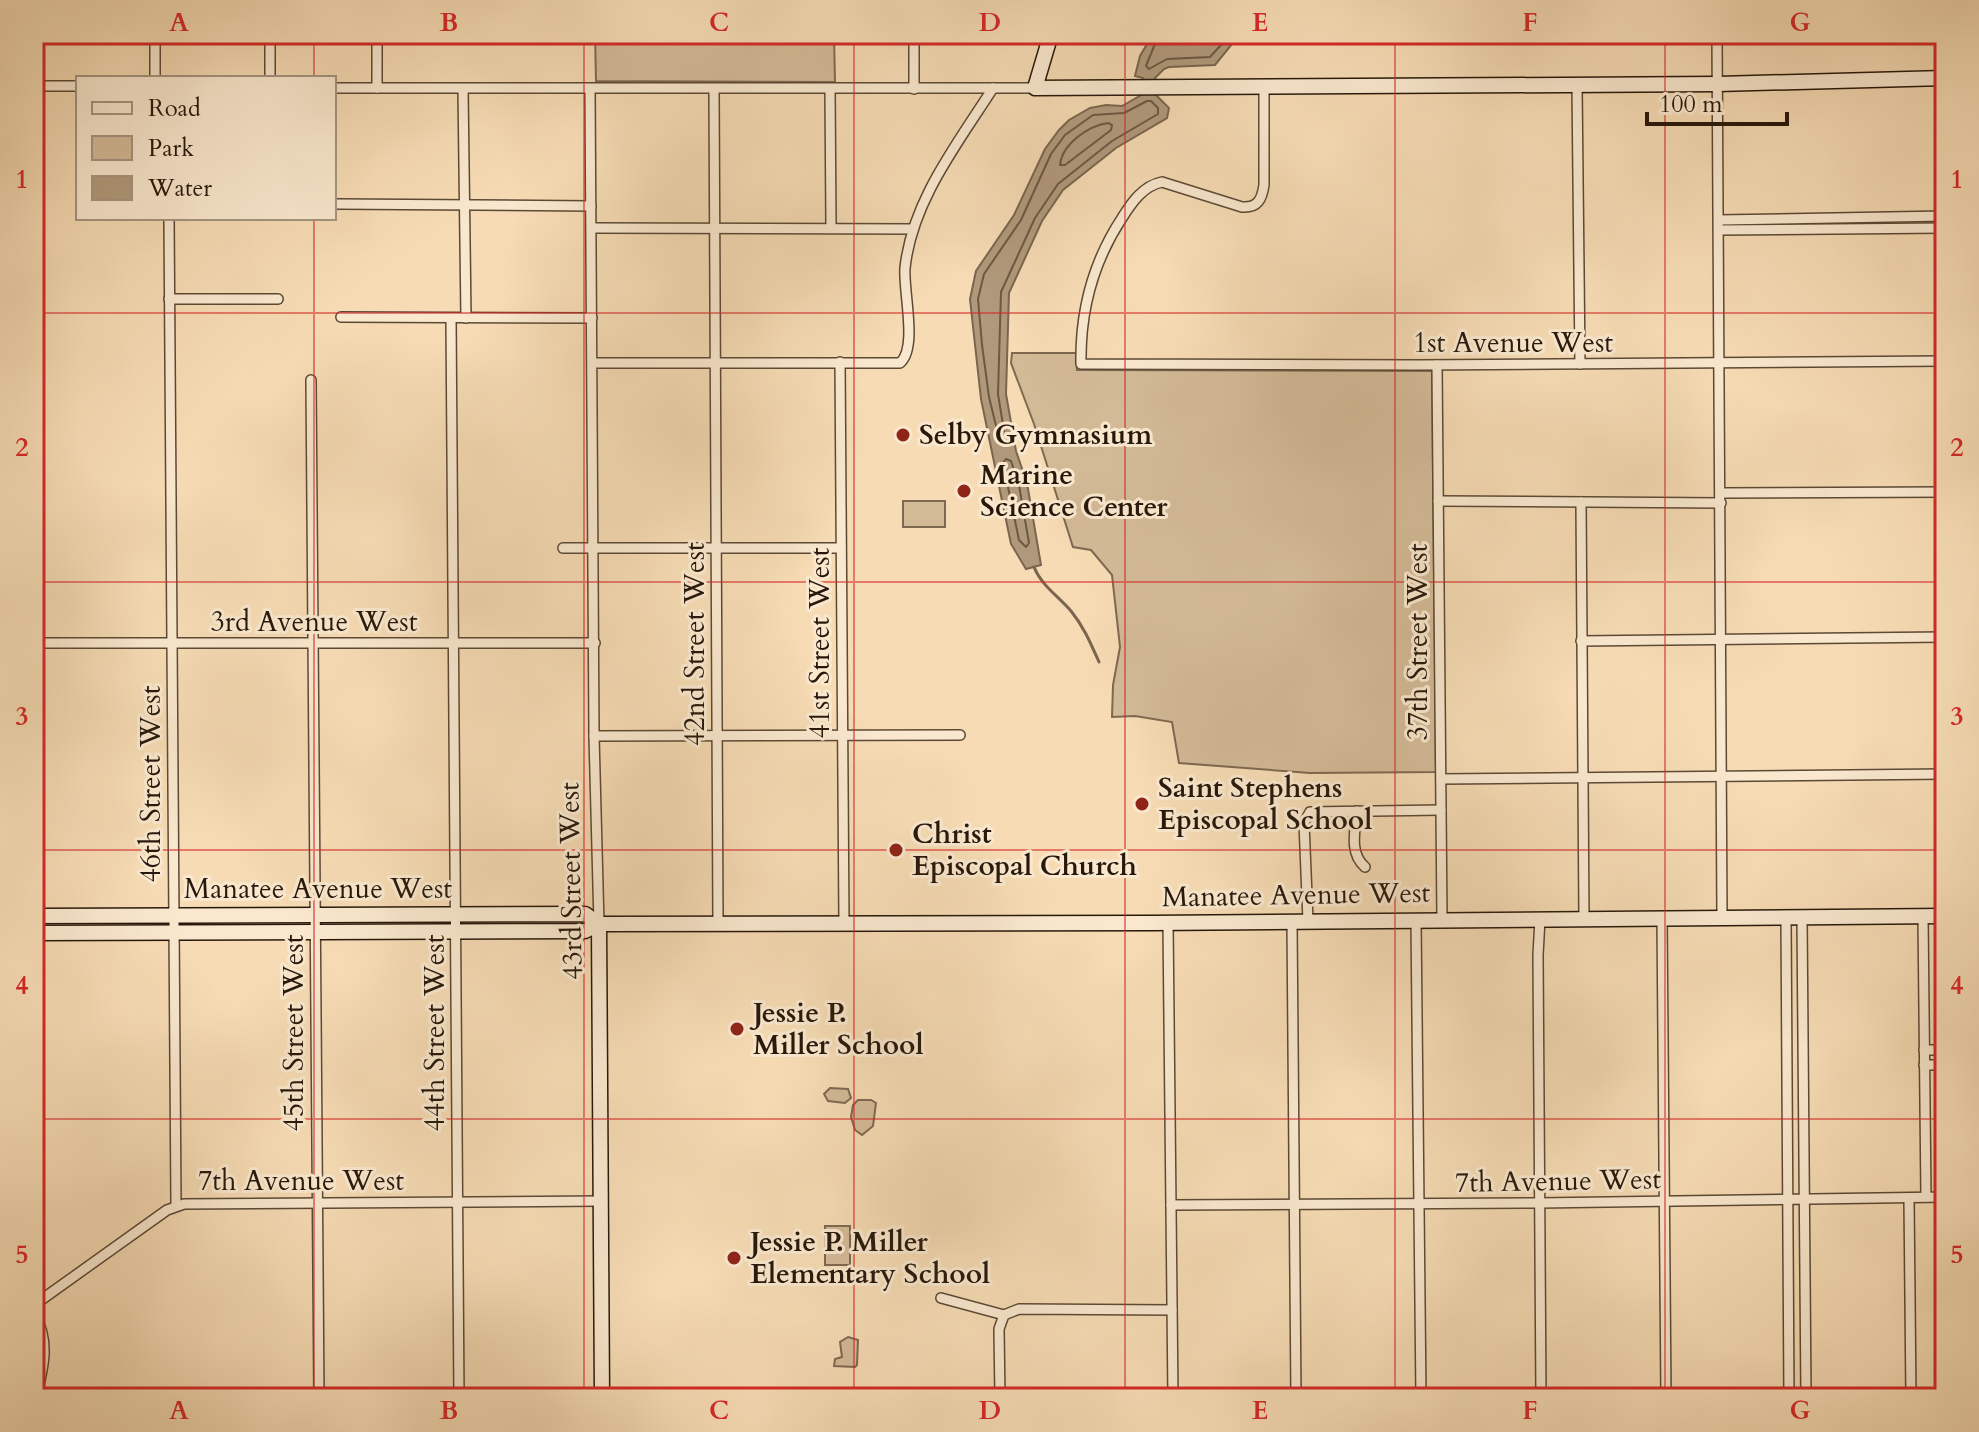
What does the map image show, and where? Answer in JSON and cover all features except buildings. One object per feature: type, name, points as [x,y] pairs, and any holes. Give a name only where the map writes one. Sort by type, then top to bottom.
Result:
[{"type":"main road","points":[[1051,34],[1035,88],[1718,84],[1945,78]]},
{"type":"main road","name":"Manatee Avenue West","points":[[34,916],[585,914],[599,924]]},
{"type":"main road","name":"Manatee Avenue West","points":[[34,933],[585,931],[599,924],[1945,916]]},
{"type":"main road","name":"43rd Street West","points":[[599,924],[602,1398]]},
{"type":"street","points":[[155,34],[155,76]]},
{"type":"street","points":[[270,34],[270,76]]},
{"type":"street","points":[[377,34],[377,88]]},
{"type":"street","points":[[914,34],[914,89]]},
{"type":"street","points":[[1717,34],[1722,917]]},
{"type":"street","points":[[1577,85],[1580,364]]},
{"type":"street","points":[[34,86],[76,86]]},
{"type":"street","name":"1st Avenue West","points":[[1264,86],[1264,185],[1260,200],[1250,207],[1242,207],[1162,182],[1153,184],[1140,195],[1110,236],[1095,271],[1084,315],[1081,364],[1945,361]]},
{"type":"street","points":[[336,88],[1035,88]]},
{"type":"street","points":[[593,363],[893,364],[905,360],[909,342],[905,271],[913,229],[942,168],[993,88]]},
{"type":"street","points":[[463,89],[466,318]]},
{"type":"street","name":"43rd Street West","points":[[590,89],[594,736],[599,924]]},
{"type":"street","name":"42nd Street West","points":[[714,89],[718,924]]},
{"type":"street","points":[[830,89],[831,227]]},
{"type":"street","points":[[337,204],[591,206]]},
{"type":"street","points":[[1719,225],[1945,216]]},
{"type":"street","name":"46th Street West","points":[[169,220],[176,1206]]},
{"type":"street","points":[[1719,225],[1945,228]]},
{"type":"street","points":[[592,228],[913,229]]},
{"type":"street","points":[[169,299],[278,299]]},
{"type":"street","points":[[341,317],[592,318]]},
{"type":"street","name":"44th Street West","points":[[451,318],[459,1398]]},
{"type":"street","name":"41st Street West","points":[[840,362],[844,924]]},
{"type":"street","name":"37th Street West","points":[[1437,365],[1442,920]]},
{"type":"street","name":"45th Street West","points":[[311,380],[319,1398]]},
{"type":"street","points":[[1438,501],[1581,502],[1945,492]]},
{"type":"street","points":[[1581,502],[1584,919]]},
{"type":"street","points":[[563,548],[841,548]]},
{"type":"street","points":[[1581,641],[1945,637]]},
{"type":"street","name":"3rd Avenue West","points":[[34,643],[595,643]]},
{"type":"street","points":[[594,736],[960,735]]},
{"type":"street","points":[[1441,779],[1945,774]]},
{"type":"street","points":[[1296,1398],[1294,1204],[1300,922],[1306,817],[1310,812],[1441,810]]},
{"type":"street","points":[[1357,811],[1355,852],[1358,861],[1365,867]]},
{"type":"street","points":[[1923,916],[1926,1197]]},
{"type":"street","points":[[1786,917],[1789,1398]]},
{"type":"street","points":[[1802,917],[1806,1398]]},
{"type":"street","points":[[1662,918],[1666,1398]]},
{"type":"street","points":[[1540,919],[1541,1398]]},
{"type":"street","points":[[1416,920],[1421,1398]]},
{"type":"street","points":[[1168,923],[1173,1398]]},
{"type":"street","points":[[1924,1050],[1945,1050]]},
{"type":"street","points":[[1924,1065],[1945,1065]]},
{"type":"street","name":"7th Avenue West","points":[[1171,1205],[1945,1197]]},
{"type":"street","points":[[1909,1198],[1911,1398]]},
{"type":"street","name":"7th Avenue West","points":[[34,1305],[176,1206],[601,1201]]},
{"type":"street","points":[[941,1298],[1004,1315],[1019,1309],[1172,1310]]},
{"type":"street","points":[[34,1313],[42,1332],[45,1353],[36,1398]]},
{"type":"street","points":[[1000,1398],[999,1329],[1004,1315]]},
{"type":"green space","points":[[595,34],[834,34],[835,82],[596,81]]},
{"type":"green space","points":[[1012,353],[1076,353],[1077,370],[1432,371],[1436,772],[1310,773],[1179,763],[1172,722],[1135,716],[1112,717],[1113,685],[1120,647],[1112,575],[1091,550],[1073,547],[1011,363]]},
{"type":"green space","points":[[903,501],[945,501],[945,527],[903,527]]},
{"type":"green space","points":[[830,1088],[848,1089],[851,1098],[845,1103],[828,1101],[824,1094]]},
{"type":"green space","points":[[858,1100],[876,1103],[873,1126],[862,1135],[855,1130],[851,1117],[853,1105]]},
{"type":"green space","points":[[825,1226],[850,1226],[850,1265],[825,1265]]},
{"type":"green space","points":[[848,1337],[858,1340],[857,1365],[834,1366],[835,1359],[842,1357],[840,1342]]},
{"type":"water","points":[[1153,34],[1251,34],[1248,44],[1236,39],[1215,65],[1169,67],[1155,78],[1156,95],[1169,108],[1167,118],[1116,148],[1063,190],[1042,221],[1009,293],[1006,394],[1016,451],[1027,483],[1041,565],[1026,569],[1011,544],[981,399],[970,299],[976,271],[1014,215],[1045,149],[1059,130],[1090,108],[1122,106],[1143,94],[1143,78],[1135,76],[1140,56]]},
{"type":"waterway","points":[[1034,567],[1045,585],[1076,617],[1099,662]]},
{"type":"place","name":"Selby Gymnasium","points":[[903,435]]},
{"type":"place","name":"Marine Science Center","points":[[964,491]]},
{"type":"place","name":"Saint Stephens Episcopal School","points":[[1142,804]]},
{"type":"place","name":"Christ Episcopal Church","points":[[896,850]]},
{"type":"place","name":"Jessie P. Miller School","points":[[737,1029]]},
{"type":"place","name":"Jessie P. Miller Elementary School","points":[[734,1258]]}]
